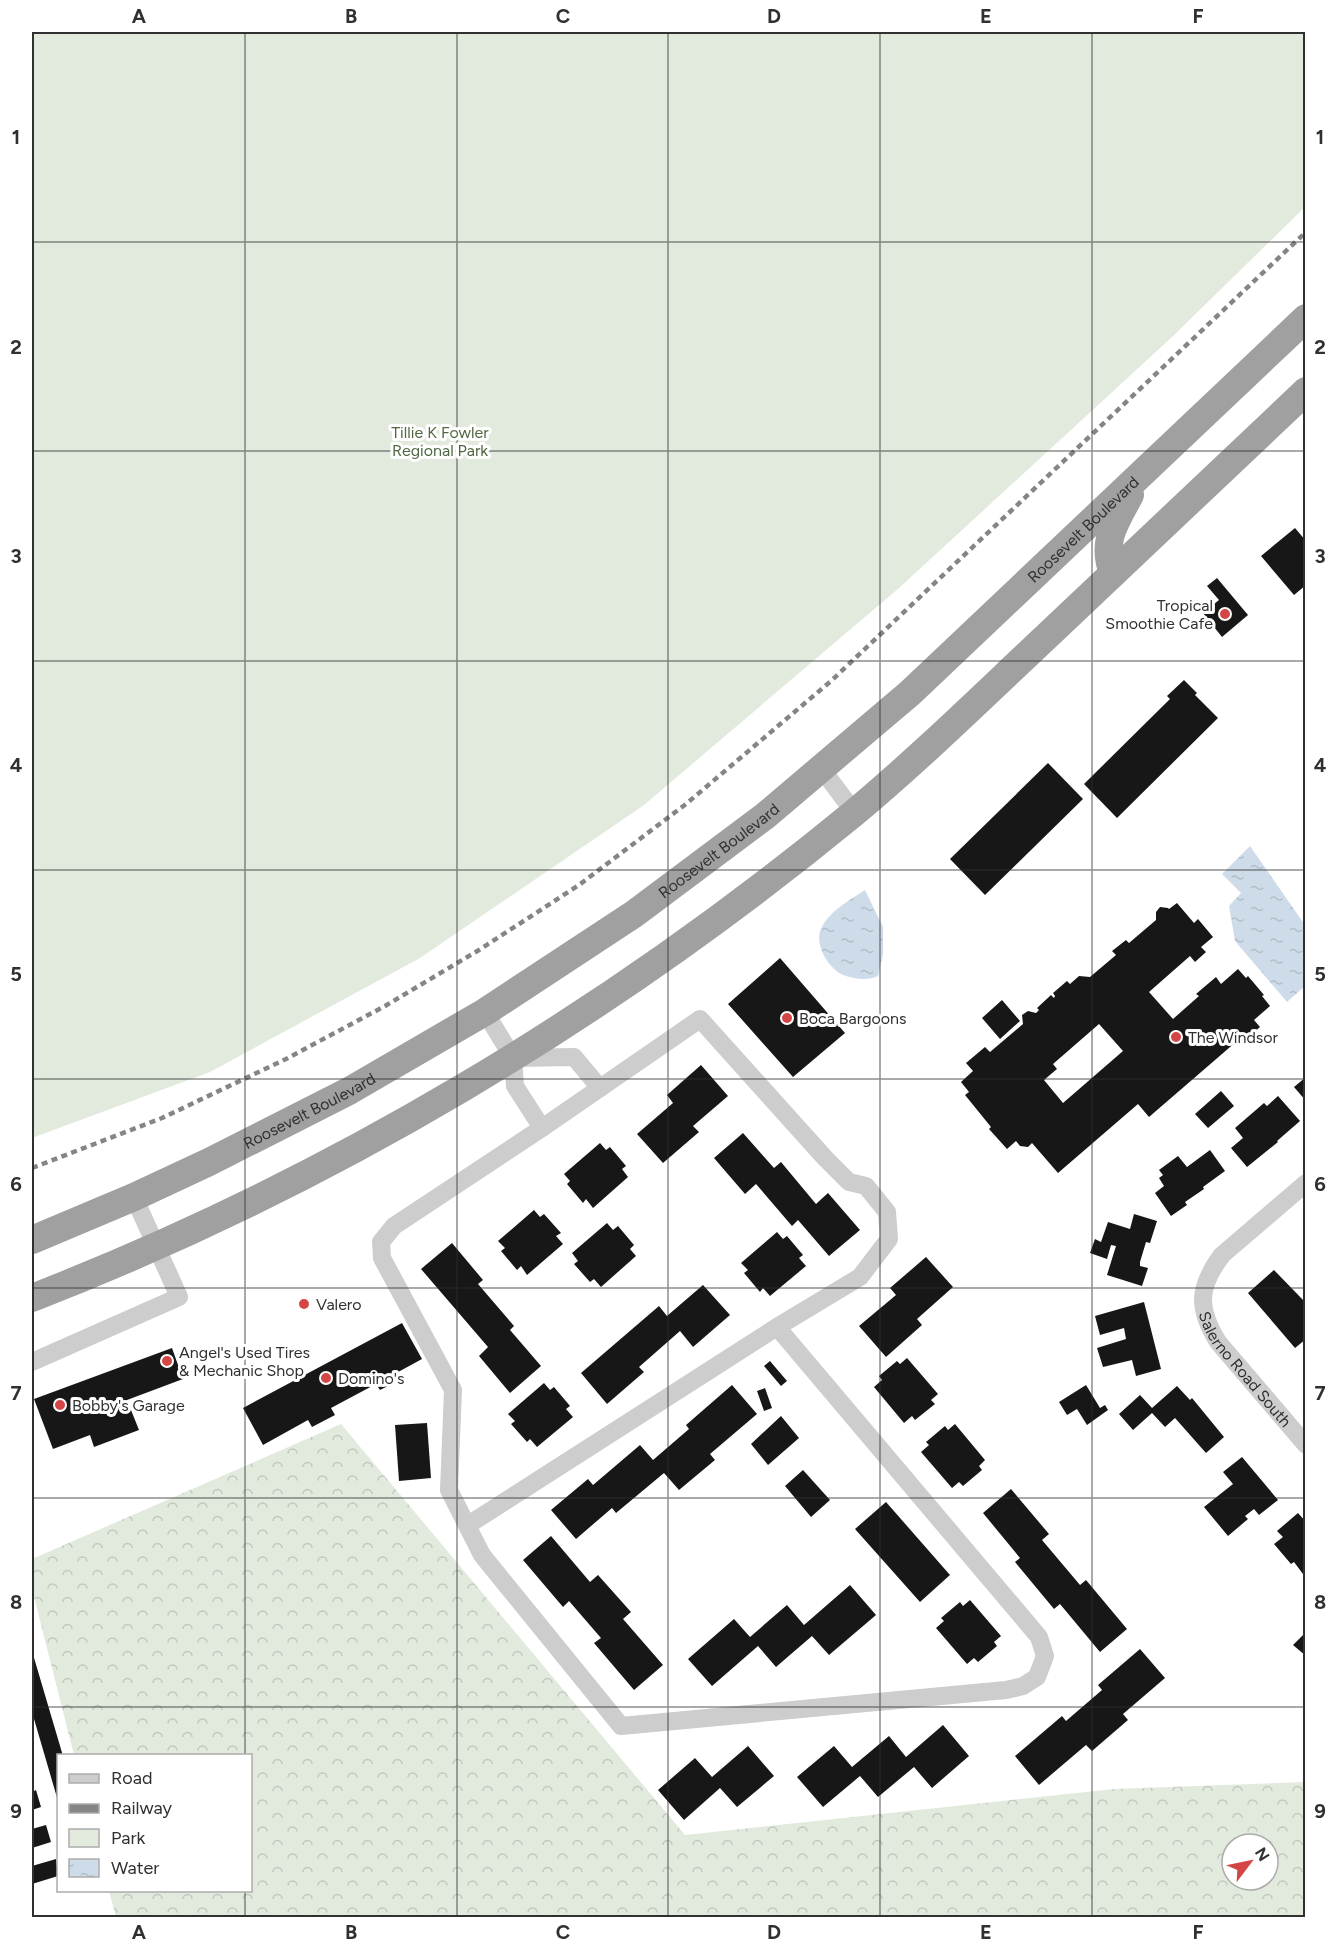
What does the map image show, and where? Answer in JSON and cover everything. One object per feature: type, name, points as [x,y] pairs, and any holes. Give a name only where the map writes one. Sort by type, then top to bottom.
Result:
[{"type":"highway","name":"Roosevelt Boulevard","points":[[32,1240],[134,1197],[292,1121],[359,1085],[484,1012],[634,914],[765,816],[910,693],[1305,318]]},
{"type":"highway","points":[[32,1298],[156,1246],[338,1157],[513,1058],[600,1002],[689,940],[772,878],[854,812],[945,733],[1305,391]]},
{"type":"highway","points":[[1113,573],[1107,547],[1112,529],[1140,474]]},
{"type":"street","points":[[821,768],[854,812]]},
{"type":"street","points":[[484,1012],[513,1058],[515,1086],[542,1128]]},
{"type":"street","points":[[468,1525],[777,1327],[860,1277],[889,1239],[887,1212],[866,1186],[849,1182],[825,1158],[700,1019],[394,1226],[381,1242],[382,1258],[453,1390],[449,1490],[482,1555],[621,1726],[1006,1689],[1023,1686],[1037,1677],[1045,1656],[1039,1637],[777,1327]]},
{"type":"street","points":[[513,1058],[574,1057],[600,1088]]},
{"type":"street","name":"Salerno Road South","points":[[1305,1183],[1222,1255],[1204,1286],[1202,1308],[1207,1325],[1218,1342],[1305,1445]]},
{"type":"street","points":[[32,1362],[179,1297],[134,1197]]},
{"type":"green space","name":"Tillie K Fowler Regional Park","points":[[32,32],[1305,32],[1305,207],[1172,337],[899,588],[644,805],[420,958],[210,1072],[32,1138]]},
{"type":"green space","points":[[341,1424],[685,1835],[1114,1789],[1305,1782],[1305,1917],[116,1917],[109,1892],[252,1892],[252,1754],[74,1754],[32,1589],[32,1559]]},
{"type":"water","points":[[1250,846],[1305,925],[1305,986],[1287,1002],[1235,941],[1229,906],[1241,893],[1222,874]]},
{"type":"water","points":[[865,890],[883,927],[883,954],[878,976],[870,979],[851,978],[837,972],[824,955],[819,942],[821,929],[829,916]]},
{"type":"building","points":[[1295,528],[1306,541],[1306,585],[1294,595],[1261,556]]},
{"type":"building","points":[[1217,578],[1248,615],[1222,637],[1203,613],[1219,600],[1207,586]]},
{"type":"building","points":[[1184,680],[1197,693],[1195,695],[1218,718],[1117,818],[1084,784],[1170,699],[1167,696]]},
{"type":"building","points":[[1048,763],[1083,799],[985,895],[950,859]]},
{"type":"building","name":"The Windsor","points":[[1177,903],[1194,923],[1198,919],[1213,937],[1201,947],[1206,952],[1195,962],[1190,956],[1149,992],[1173,1019],[1199,996],[1196,994],[1216,977],[1221,984],[1238,969],[1246,978],[1248,976],[1270,1006],[1254,1020],[1260,1027],[1247,1038],[1244,1035],[1149,1117],[1138,1104],[1058,1173],[1032,1143],[1028,1147],[1020,1146],[1016,1141],[1007,1149],[989,1129],[991,1127],[965,1095],[969,1092],[961,1082],[973,1071],[966,1063],[985,1047],[990,1052],[1023,1024],[1022,1015],[1028,1011],[1036,1013],[1039,1010],[1037,1008],[1051,995],[1054,998],[1053,993],[1067,981],[1070,984],[1079,976],[1090,977],[1116,955],[1112,951],[1126,940],[1129,943],[1156,920],[1156,912],[1160,907],[1169,909]],"holes":[[[1099,1024],[1123,1051],[1063,1103],[1044,1080],[1057,1069],[1053,1064]]]},
{"type":"building","name":"Boca Bargoons","points":[[780,958],[845,1033],[793,1077],[728,1004]]},
{"type":"building","points":[[1002,1000],[1020,1021],[1000,1039],[982,1018]]},
{"type":"building","points":[[701,1065],[728,1096],[693,1126],[699,1132],[663,1163],[637,1134],[673,1103],[667,1095]]},
{"type":"building","points":[[1306,1077],[1306,1101],[1294,1087]]},
{"type":"building","points":[[1221,1091],[1234,1106],[1208,1128],[1195,1114]]},
{"type":"building","points":[[1278,1096],[1300,1121],[1247,1167],[1231,1148],[1243,1138],[1235,1128],[1264,1103],[1267,1106]]},
{"type":"building","points":[[743,1133],[774,1168],[781,1162],[816,1204],[828,1193],[860,1230],[829,1256],[798,1220],[792,1226],[756,1184],[745,1194],[714,1158]]},
{"type":"building","points":[[600,1143],[606,1150],[610,1147],[626,1166],[622,1169],[628,1177],[593,1208],[586,1199],[583,1203],[567,1184],[570,1181],[564,1174]]},
{"type":"building","points":[[1210,1150],[1225,1171],[1171,1216],[1155,1193],[1164,1186],[1159,1178],[1163,1175],[1159,1170],[1178,1156],[1187,1167]]},
{"type":"building","points":[[534,1210],[540,1217],[544,1214],[561,1233],[556,1236],[563,1244],[527,1275],[521,1266],[517,1270],[501,1251],[505,1248],[498,1241]]},
{"type":"building","points":[[1134,1214],[1157,1221],[1150,1243],[1146,1242],[1140,1262],[1140,1266],[1148,1268],[1142,1286],[1107,1275],[1116,1246],[1111,1245],[1107,1259],[1090,1253],[1095,1239],[1101,1242],[1108,1222],[1130,1229]]},
{"type":"building","points":[[607,1223],[613,1230],[618,1226],[634,1245],[630,1249],[636,1256],[601,1287],[594,1279],[590,1282],[574,1264],[578,1261],[572,1253]]},
{"type":"building","points":[[777,1232],[783,1239],[787,1236],[803,1255],[799,1258],[806,1266],[770,1296],[763,1288],[760,1292],[744,1273],[748,1270],[741,1263]]},
{"type":"building","points":[[452,1243],[483,1280],[478,1284],[514,1326],[510,1330],[541,1366],[510,1393],[479,1356],[488,1347],[421,1269]]},
{"type":"building","points":[[926,1257],[953,1287],[917,1319],[922,1325],[886,1357],[859,1326],[896,1295],[890,1288]]},
{"type":"building","points":[[1274,1270],[1304,1301],[1306,1300],[1306,1339],[1295,1348],[1248,1293]]},
{"type":"building","points":[[703,1285],[730,1315],[693,1347],[680,1331],[639,1367],[644,1372],[607,1404],[581,1373],[659,1306],[667,1316]]},
{"type":"building","points":[[1144,1302],[1161,1369],[1136,1376],[1132,1360],[1103,1367],[1097,1348],[1126,1339],[1124,1328],[1100,1335],[1095,1316]]},
{"type":"building","points":[[402,1323],[422,1359],[389,1377],[392,1384],[380,1390],[376,1384],[331,1408],[335,1415],[312,1427],[308,1420],[263,1445],[243,1408]]},
{"type":"building","points":[[172,1348],[183,1379],[127,1400],[139,1430],[94,1447],[90,1435],[53,1449],[34,1399]]},
{"type":"building","points":[[907,1358],[938,1394],[931,1400],[935,1404],[915,1420],[912,1416],[904,1423],[874,1387],[882,1380],[879,1376],[897,1361],[900,1364]]},
{"type":"building","points":[[770,1361],[787,1381],[781,1386],[764,1366]]},
{"type":"building","points":[[544,1383],[550,1390],[554,1387],[570,1406],[566,1409],[573,1417],[537,1447],[530,1439],[527,1442],[511,1424],[515,1421],[508,1414]]},
{"type":"building","points":[[732,1385],[757,1414],[710,1454],[715,1460],[679,1490],[664,1473],[616,1513],[612,1508],[576,1539],[551,1510],[588,1479],[593,1485],[640,1445],[653,1460],[689,1429],[686,1425]]},
{"type":"building","points":[[1086,1385],[1100,1408],[1105,1405],[1108,1410],[1087,1425],[1077,1409],[1067,1415],[1059,1402]]},
{"type":"building","points":[[1177,1386],[1190,1400],[1192,1398],[1224,1437],[1206,1453],[1175,1418],[1165,1427],[1152,1413],[1133,1430],[1119,1414],[1140,1395],[1152,1408]]},
{"type":"building","points":[[765,1388],[772,1408],[764,1411],[757,1391]]},
{"type":"building","points":[[781,1416],[799,1438],[768,1465],[751,1444]]},
{"type":"building","points":[[427,1423],[431,1478],[399,1481],[395,1425]]},
{"type":"building","points":[[955,1424],[985,1460],[979,1466],[982,1470],[963,1486],[959,1482],[952,1488],[921,1452],[929,1445],[926,1442],[945,1426],[948,1430]]},
{"type":"building","points":[[1242,1457],[1278,1500],[1259,1515],[1254,1509],[1245,1516],[1248,1519],[1228,1536],[1204,1507],[1233,1484],[1223,1472]]},
{"type":"building","points":[[803,1470],[830,1500],[811,1517],[785,1486]]},
{"type":"building","points":[[1011,1489],[1049,1534],[1042,1540],[1080,1585],[1086,1580],[1127,1629],[1100,1652],[1060,1604],[1054,1609],[1015,1562],[1020,1558],[983,1513]]},
{"type":"building","points":[[886,1502],[950,1575],[920,1602],[855,1529]]},
{"type":"building","points":[[1298,1513],[1306,1522],[1306,1572],[1303,1574],[1294,1562],[1291,1564],[1274,1544],[1283,1537],[1277,1531]]},
{"type":"building","points":[[551,1536],[590,1582],[598,1575],[631,1612],[623,1619],[663,1665],[634,1690],[594,1643],[601,1638],[569,1601],[563,1607],[523,1560]]},
{"type":"building","points":[[850,1585],[876,1615],[829,1655],[812,1636],[776,1667],[758,1646],[712,1686],[688,1659],[734,1619],[750,1637],[787,1605],[804,1625]]},
{"type":"building","points":[[970,1600],[1001,1636],[994,1642],[997,1646],[978,1662],[974,1658],[967,1664],[936,1628],[944,1621],[941,1618],[960,1602],[963,1606]]},
{"type":"building","points":[[1306,1632],[1306,1656],[1293,1645]]},
{"type":"building","points":[[1140,1649],[1165,1678],[1123,1714],[1128,1720],[1092,1751],[1086,1745],[1039,1785],[1015,1756],[1062,1716],[1066,1721],[1102,1690],[1098,1685]]},
{"type":"building","points":[[32,1651],[62,1754],[57,1754],[57,1798],[32,1712]]},
{"type":"building","points":[[943,1725],[969,1756],[932,1788],[914,1767],[878,1797],[860,1776],[823,1807],[797,1777],[834,1746],[852,1767],[889,1736],[906,1757]]},
{"type":"building","points":[[748,1746],[774,1776],[737,1807],[720,1788],[684,1820],[658,1790],[695,1758],[712,1777]]},
{"type":"building","points":[[36,1790],[41,1807],[32,1810],[32,1792]]},
{"type":"building","points":[[46,1825],[51,1842],[32,1848],[32,1829]]},
{"type":"building","points":[[56,1859],[57,1876],[32,1884],[32,1866]]},
{"type":"railway","points":[[32,1168],[162,1118],[286,1059],[385,1006],[479,950],[579,885],[686,804],[831,681],[1306,232]]},
{"type":"place","name":"Tropical Smoothie Cafe","points":[[1225,614]]},
{"type":"place","name":"Boca Bargoons","points":[[787,1018]]},
{"type":"place","name":"The Windsor","points":[[1176,1037]]},
{"type":"place","name":"Valero","points":[[304,1304]]},
{"type":"place","name":"Angel's Used Tires & Mechanic Shop","points":[[167,1361]]},
{"type":"place","name":"Domino's","points":[[326,1378]]},
{"type":"place","name":"Bobby's Garage","points":[[60,1405]]}]
